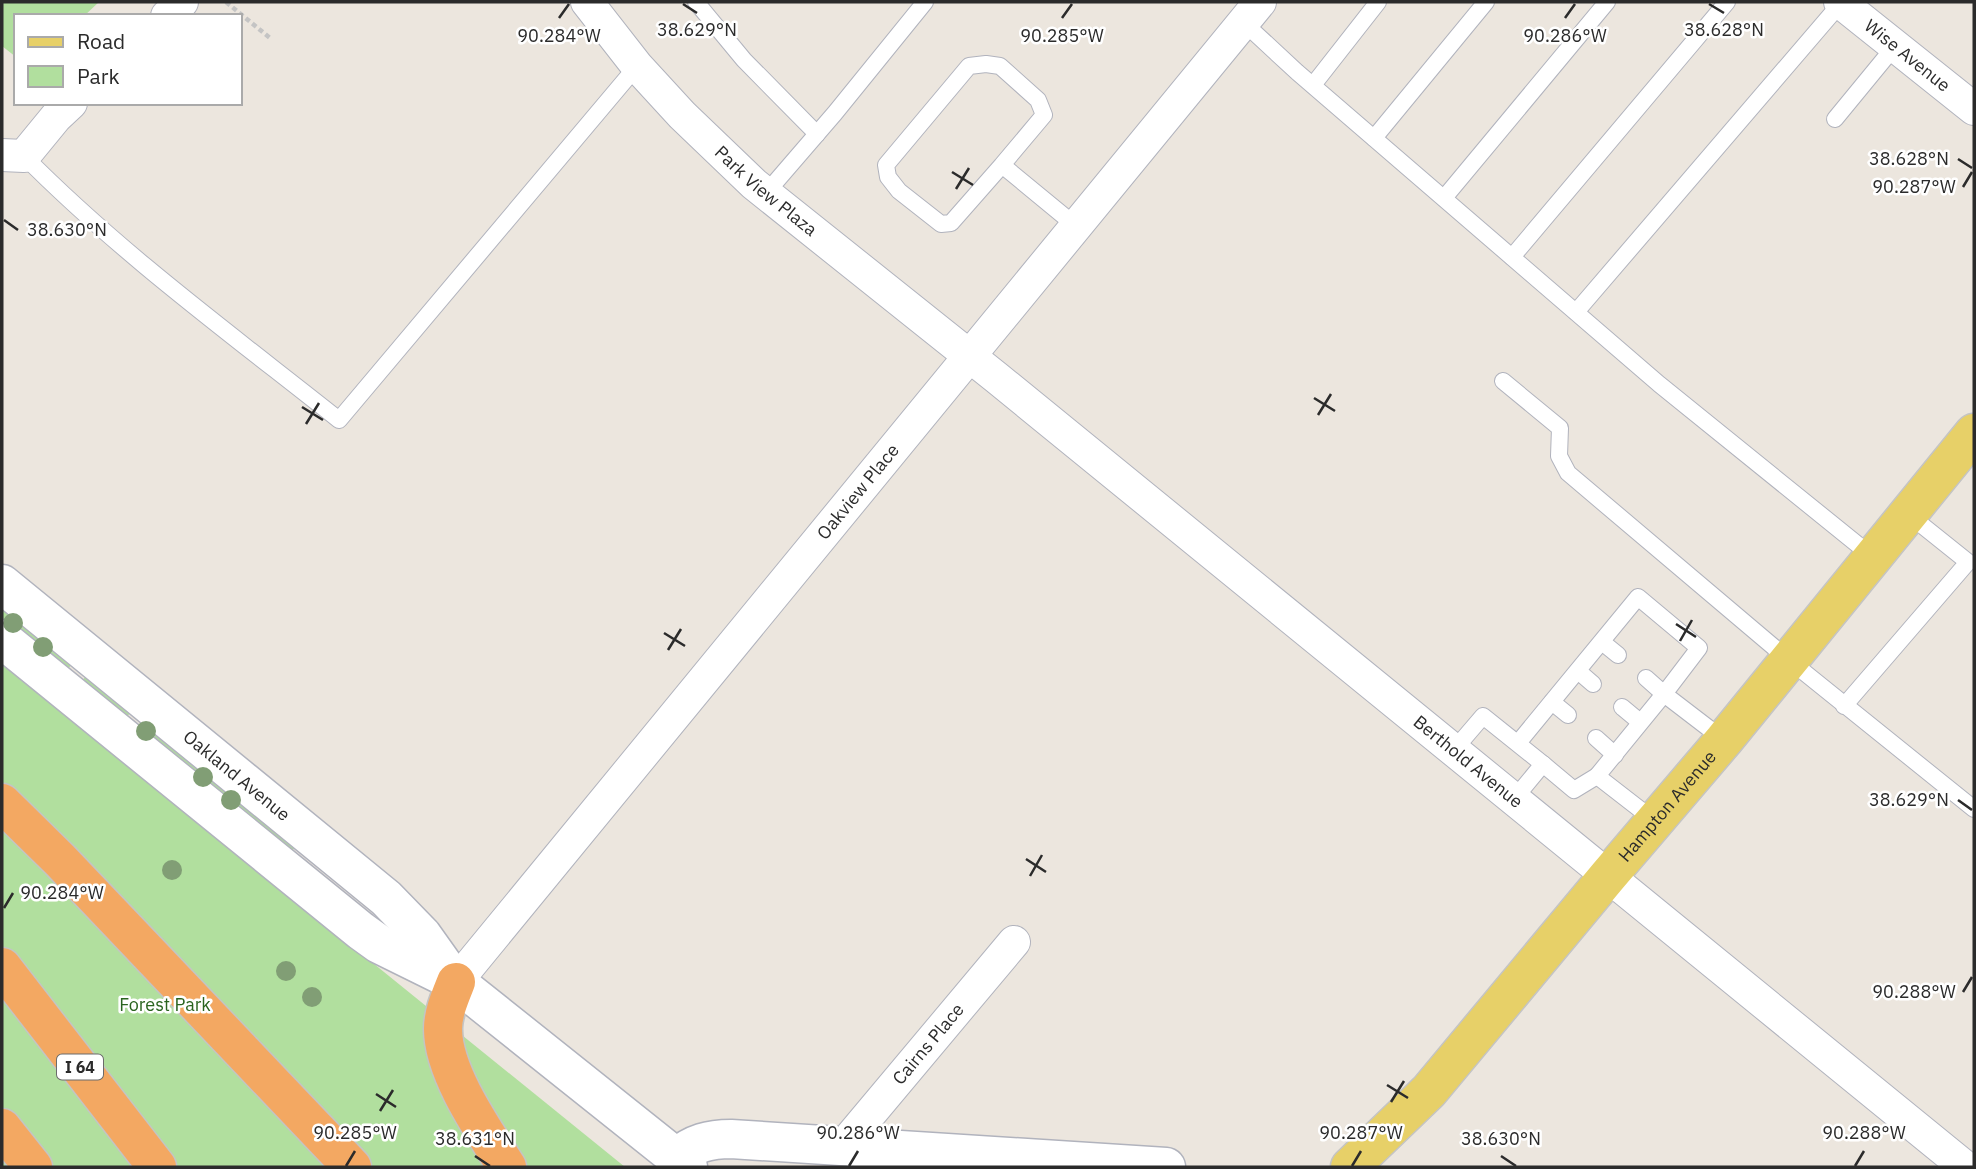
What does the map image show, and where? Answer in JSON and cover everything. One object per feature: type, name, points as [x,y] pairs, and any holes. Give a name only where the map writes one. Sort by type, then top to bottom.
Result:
[{"type":"highway","points":[[2,803],[61,860],[352,1167]]},
{"type":"highway","name":"I 64","points":[[2,968],[157,1167]]},
{"type":"highway","points":[[456,982],[444,1016],[444,1042],[463,1095],[507,1167]]},
{"type":"highway","points":[[2,1128],[33,1167]]},
{"type":"main road","name":"Hampton Avenue","points":[[1350,1167],[1429,1091],[1972,440]]},
{"type":"street","points":[[169,14],[183,2]]},
{"type":"street","name":"Park View Plaza","points":[[587,2],[637,66],[681,115],[766,193],[969,356]]},
{"type":"street","name":"Wise Avenue","points":[[1841,2],[1895,46],[1970,97]]},
{"type":"street","name":"Oakview Place","points":[[456,982],[1252,12]]},
{"type":"street","points":[[13,155],[69,105]]},
{"type":"street","name":"Berthold Avenue","points":[[969,356],[1965,1167]]},
{"type":"street","name":"Oakland Avenue","points":[[2,584],[386,898],[422,935],[456,982]]},
{"type":"street","name":"Oakland Avenue","points":[[2,639],[361,931],[379,944],[456,982],[682,1162]]},
{"type":"street","name":"Cairns Place","points":[[843,1146],[1014,942]]},
{"type":"street","points":[[682,1162],[685,1150],[696,1144],[713,1139],[731,1139],[1166,1167]]},
{"type":"lane","points":[[696,2],[744,60],[817,134]]},
{"type":"lane","points":[[766,193],[925,2]]},
{"type":"lane","points":[[1313,85],[1378,2]]},
{"type":"lane","points":[[1374,138],[1486,2]]},
{"type":"lane","points":[[1444,198],[1607,2]]},
{"type":"lane","points":[[1512,257],[1727,2]]},
{"type":"lane","points":[[1576,312],[1841,2]]},
{"type":"lane","points":[[1252,12],[1313,85],[1659,384],[1873,557]]},
{"type":"lane","points":[[1835,119],[1895,46]]},
{"type":"lane","points":[[986,64],[1000,66],[1010,74],[1038,100],[1044,115],[1002,165],[951,223],[941,223],[899,191],[888,177],[886,165],[969,66],[986,64]]},
{"type":"lane","points":[[13,155],[181,295],[340,420],[637,66]]},
{"type":"lane","points":[[1002,165],[1076,226]]},
{"type":"lane","points":[[1503,381],[1560,428],[1559,456],[1568,473],[1844,706],[1974,809]]},
{"type":"lane","points":[[1844,706],[1971,562],[1908,514]]},
{"type":"lane","points":[[1453,751],[1483,716],[1574,790],[1597,776],[1699,648],[1638,597],[1518,743]]},
{"type":"lane","points":[[1602,642],[1618,655]]},
{"type":"lane","points":[[1578,671],[1593,684]]},
{"type":"lane","points":[[1646,678],[1724,740]]},
{"type":"lane","points":[[1552,702],[1568,715]]},
{"type":"lane","points":[[1622,707],[1640,722]]},
{"type":"lane","points":[[1596,738],[1615,755]]},
{"type":"lane","points":[[1514,799],[1543,764]]},
{"type":"lane","points":[[1597,776],[1655,821]]},
{"type":"path","points":[[226,2],[241,14]]},
{"type":"path","points":[[242,15],[270,38]]},
{"type":"green space","points":[[2,2],[99,2],[86,14],[14,14],[14,55],[2,46]]},
{"type":"green space","points":[[2,602],[75,661],[64,673],[2,623]]},
{"type":"green space","name":"Forest Park","points":[[2,663],[625,1167],[2,1167]]},
{"type":"green space","points":[[89,673],[133,709],[123,722],[78,685]]},
{"type":"green space","points":[[147,720],[295,847],[292,851],[137,733]]}]
